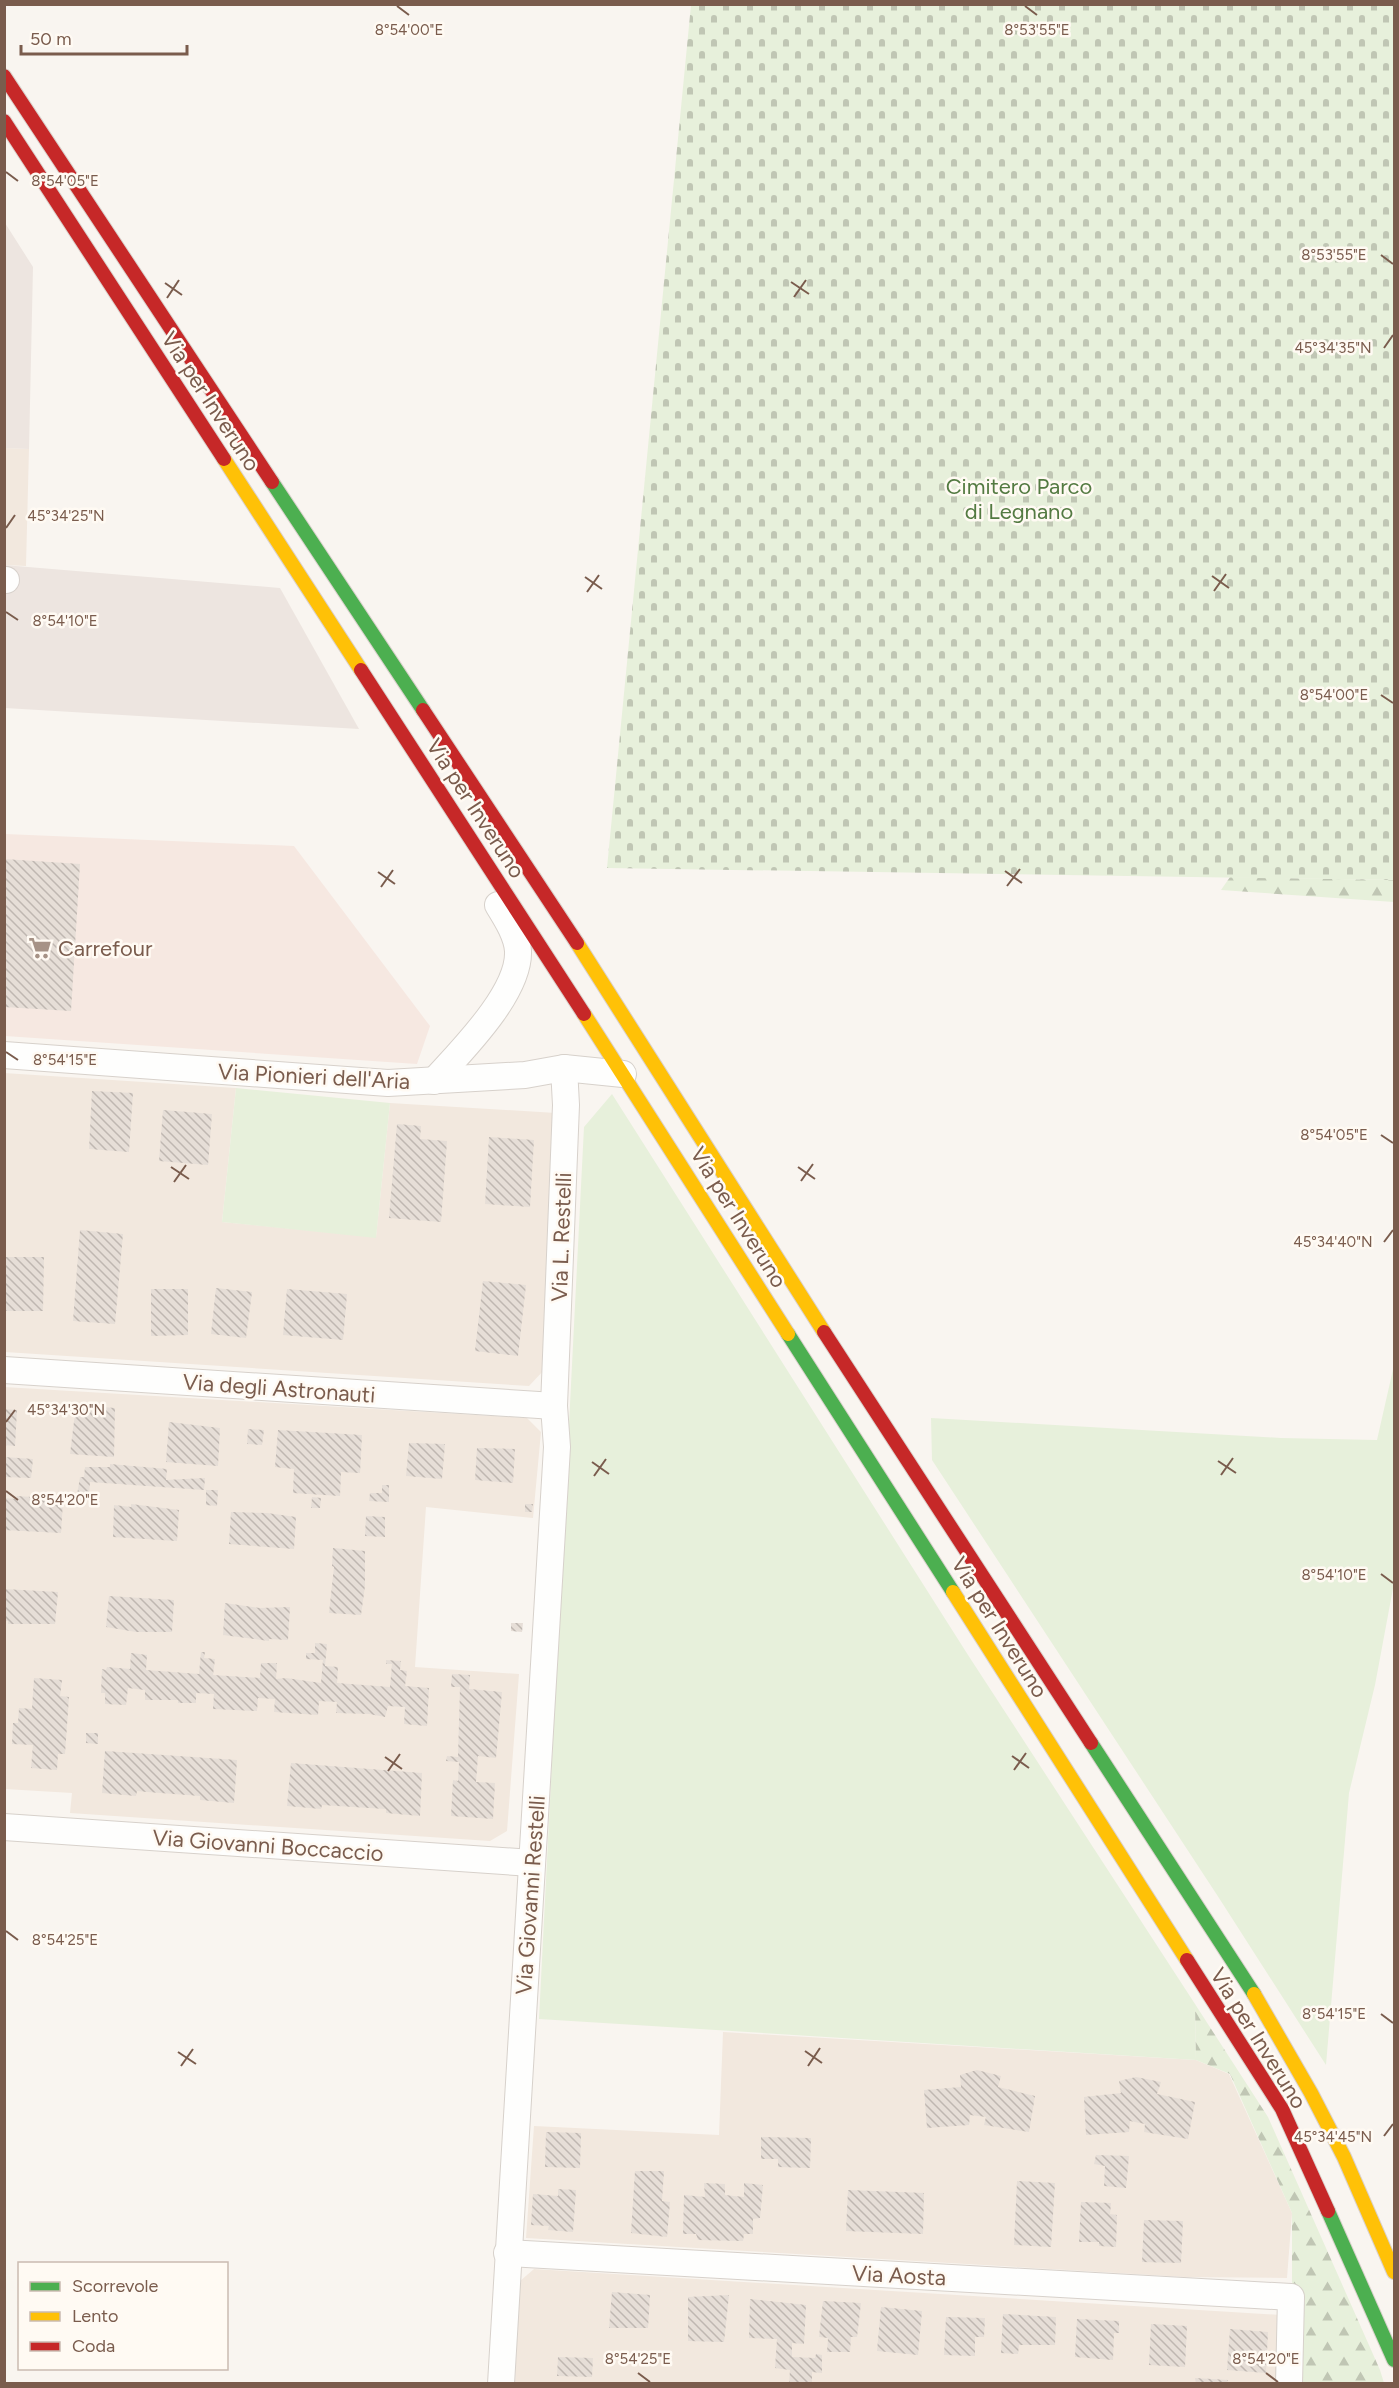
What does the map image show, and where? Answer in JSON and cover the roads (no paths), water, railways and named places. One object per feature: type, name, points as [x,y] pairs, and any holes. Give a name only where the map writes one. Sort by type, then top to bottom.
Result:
[{"type":"main road","name":"Via per Inveruno","points":[[4,76],[565,925],[866,1400],[1238,1967],[1311,2093],[1348,2166],[1395,2272]]},
{"type":"main road","name":"Via per Inveruno","points":[[4,121],[623,1074],[1282,2109],[1395,2360]]},
{"type":"street","points":[[297,571],[315,616],[509,922],[518,952],[511,980],[488,1022],[434,1081]]},
{"type":"street","name":"Via Pionieri dell'Aria","points":[[4,1055],[388,1083],[525,1075],[564,1068],[623,1074]]},
{"type":"street","name":"Via L. Restelli","points":[[554,1406],[566,1105],[564,1068]]},
{"type":"street","name":"Via degli Astronauti","points":[[4,1370],[554,1406]]},
{"type":"street","name":"Via Giovanni Restelli","points":[[501,2384],[507,2253],[557,1447],[554,1406]]},
{"type":"street","name":"Via Giovanni Boccaccio","points":[[4,1827],[532,1863]]},
{"type":"street","name":"Via Aosta","points":[[507,2253],[1291,2297],[1289,2384]]},
{"type":"place","name":"Carrefour","points":[[40,948]]},
{"type":"park label","name":"Cimitero Parco di Legnano","points":[[1019,498]]}]
